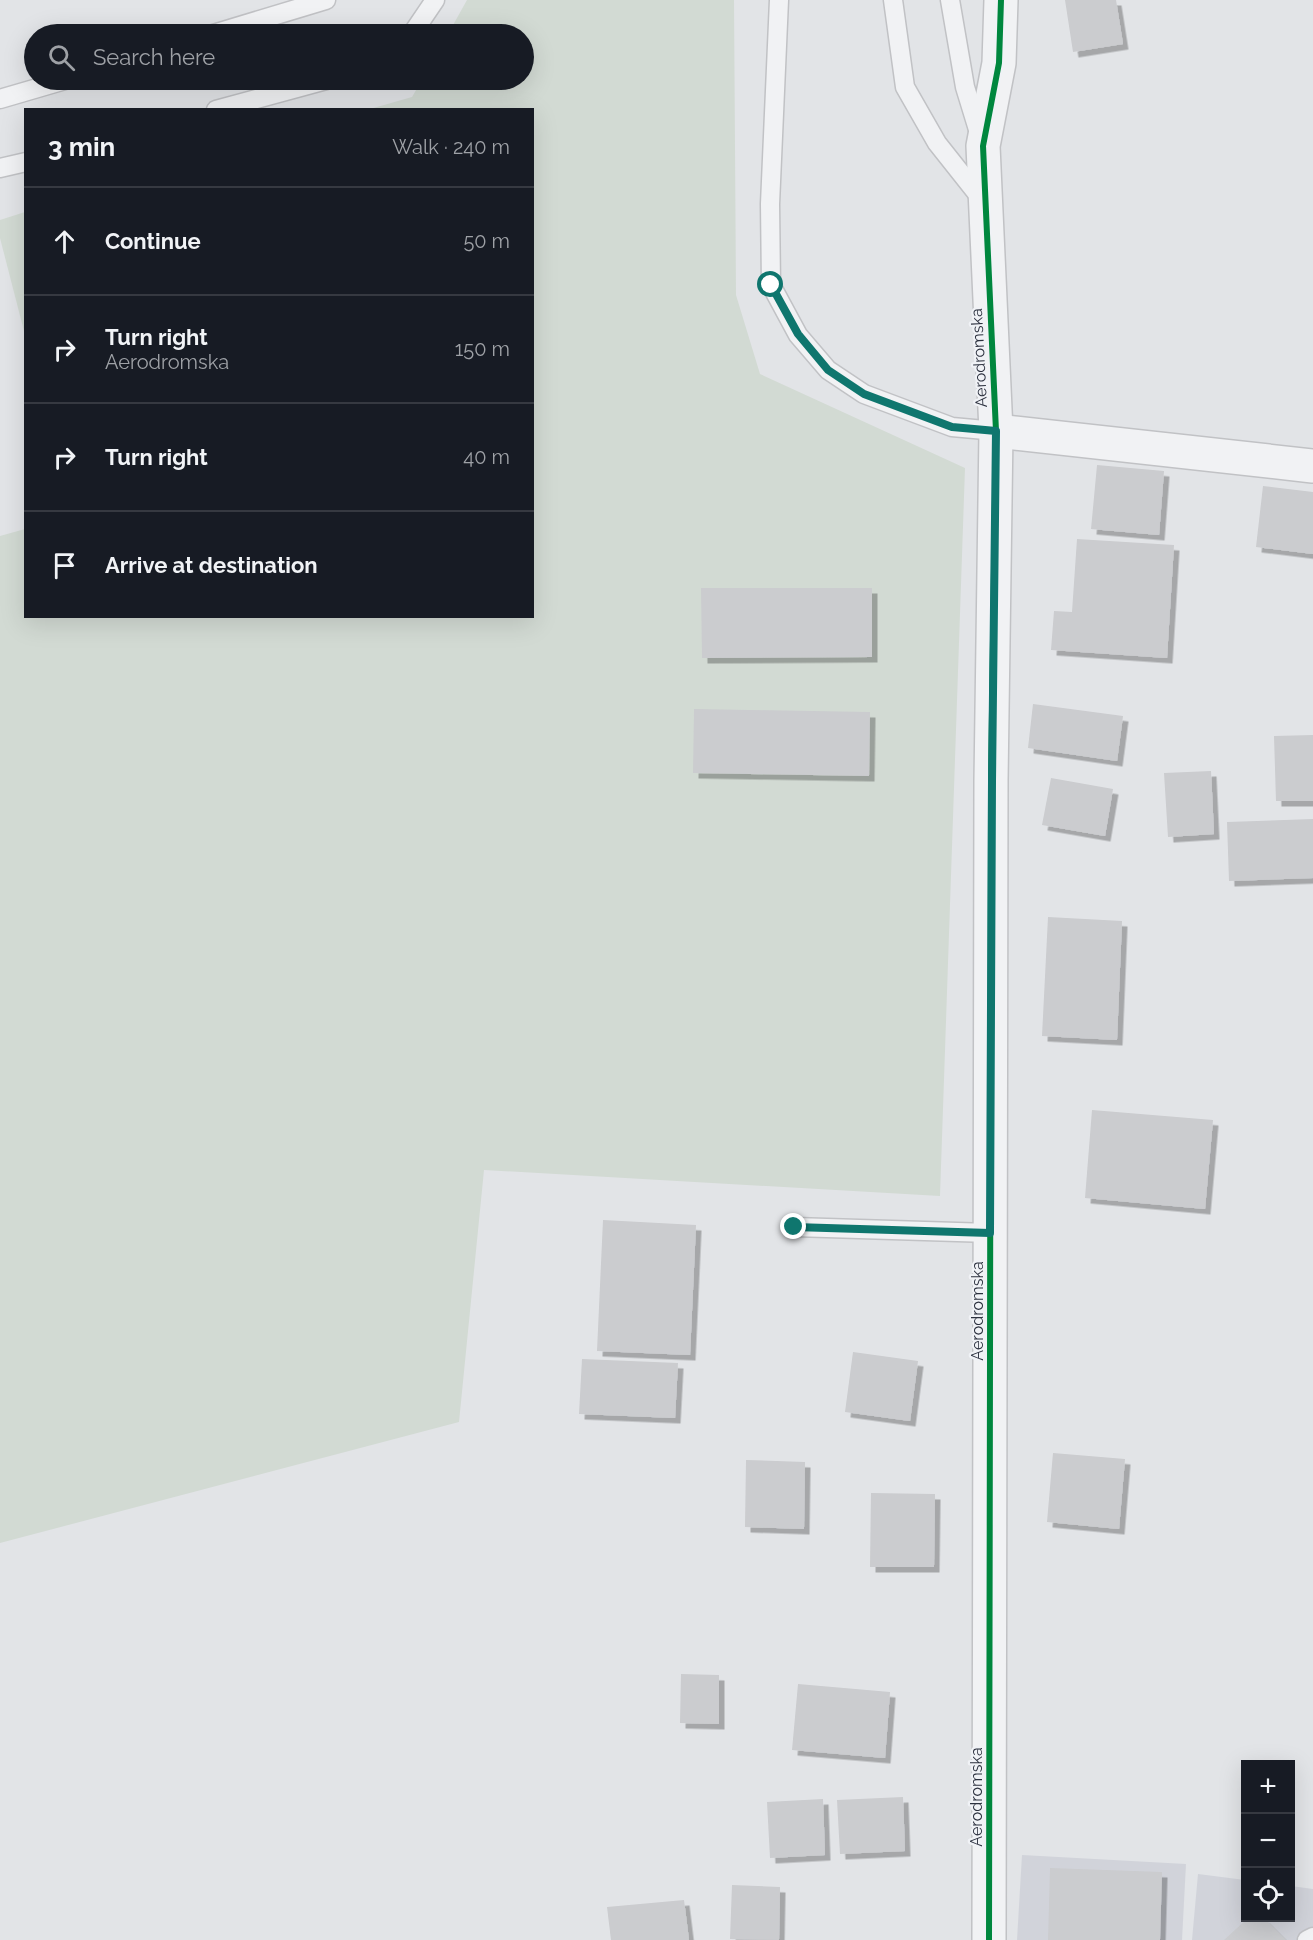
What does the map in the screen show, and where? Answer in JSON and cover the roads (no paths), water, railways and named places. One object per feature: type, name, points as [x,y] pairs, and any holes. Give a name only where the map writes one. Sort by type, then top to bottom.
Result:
[{"type":"street","name":"Aerodromska","points":[[989,1940],[992,781],[996,431],[983,146],[999,63],[1001,0]]},
{"type":"street","name":"Aerodromska","points":[[996,431],[1313,466]]},
{"type":"lane","points":[[246,24],[326,0]]},
{"type":"lane","points":[[419,24],[435,0]]},
{"type":"lane","points":[[779,0],[770,204],[771,285],[798,334],[828,370],[864,394],[952,427],[996,431]]},
{"type":"lane","points":[[893,0],[905,87],[937,143],[986,204]]},
{"type":"lane","points":[[950,0],[965,87],[983,146]]},
{"type":"lane","points":[[0,99],[31,90]]},
{"type":"lane","points":[[223,108],[289,90]]},
{"type":"lane","points":[[0,168],[24,162]]},
{"type":"lane","points":[[794,1227],[990,1233]]},
{"type":"lane","points":[[1307,1940],[1313,1937]]}]
